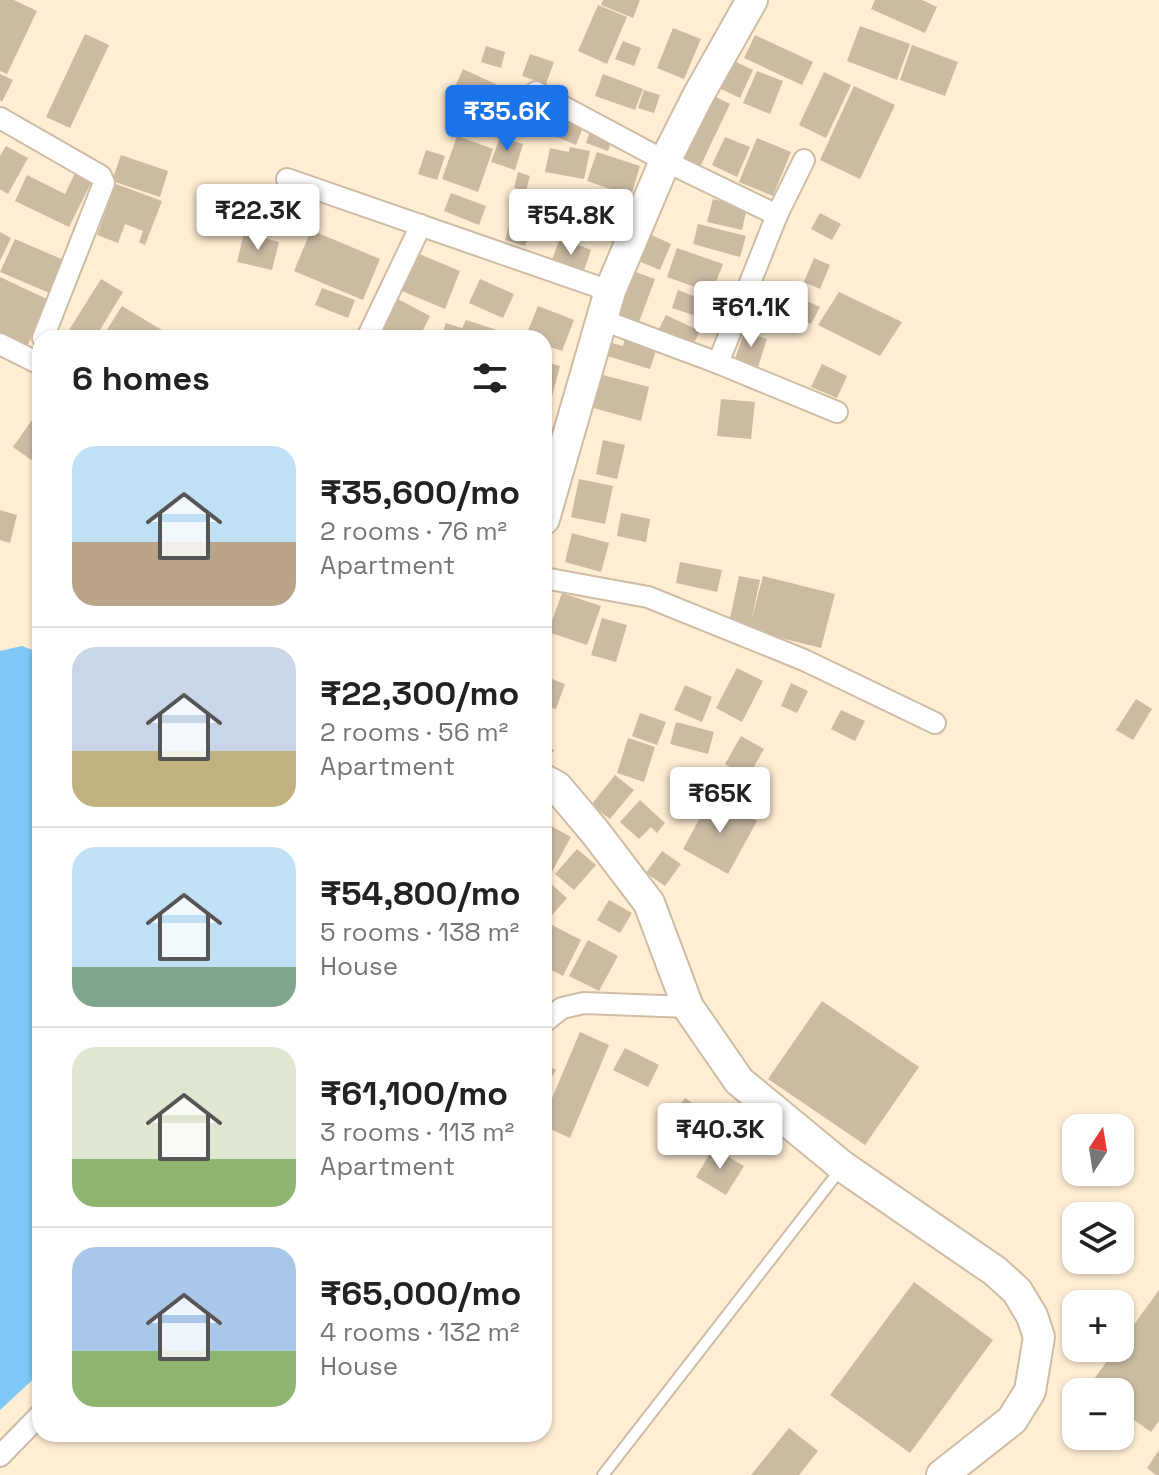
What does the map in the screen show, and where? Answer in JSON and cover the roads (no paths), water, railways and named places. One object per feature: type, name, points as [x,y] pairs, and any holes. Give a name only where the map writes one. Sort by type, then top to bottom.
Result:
[{"type":"main road","points":[[552,491],[605,305],[665,161],[752,0]]},
{"type":"main road","points":[[552,784],[595,832],[649,903],[688,1007],[739,1081],[842,1166],[995,1271],[1017,1291],[1032,1316],[1039,1337],[1030,1391],[1012,1420],[942,1475]]},
{"type":"street","points":[[536,92],[665,161],[777,215]]},
{"type":"street","points":[[1,122],[101,176],[104,183],[46,330]]},
{"type":"street","points":[[718,363],[777,215],[804,160]]},
{"type":"street","points":[[287,179],[421,225],[605,305],[718,363],[837,412]]},
{"type":"street","points":[[371,330],[421,225]]},
{"type":"street","points":[[0,344],[32,355]]},
{"type":"street","points":[[552,579],[648,597],[804,660],[935,723]]},
{"type":"street","points":[[552,1016],[562,1008],[584,1003],[688,1007]]},
{"type":"street","points":[[0,1456],[32,1423]]},
{"type":"lane","points":[[603,1475],[842,1166]]},
{"type":"water","points":[[22,646],[32,650],[32,1380],[0,1410],[0,651]]}]
